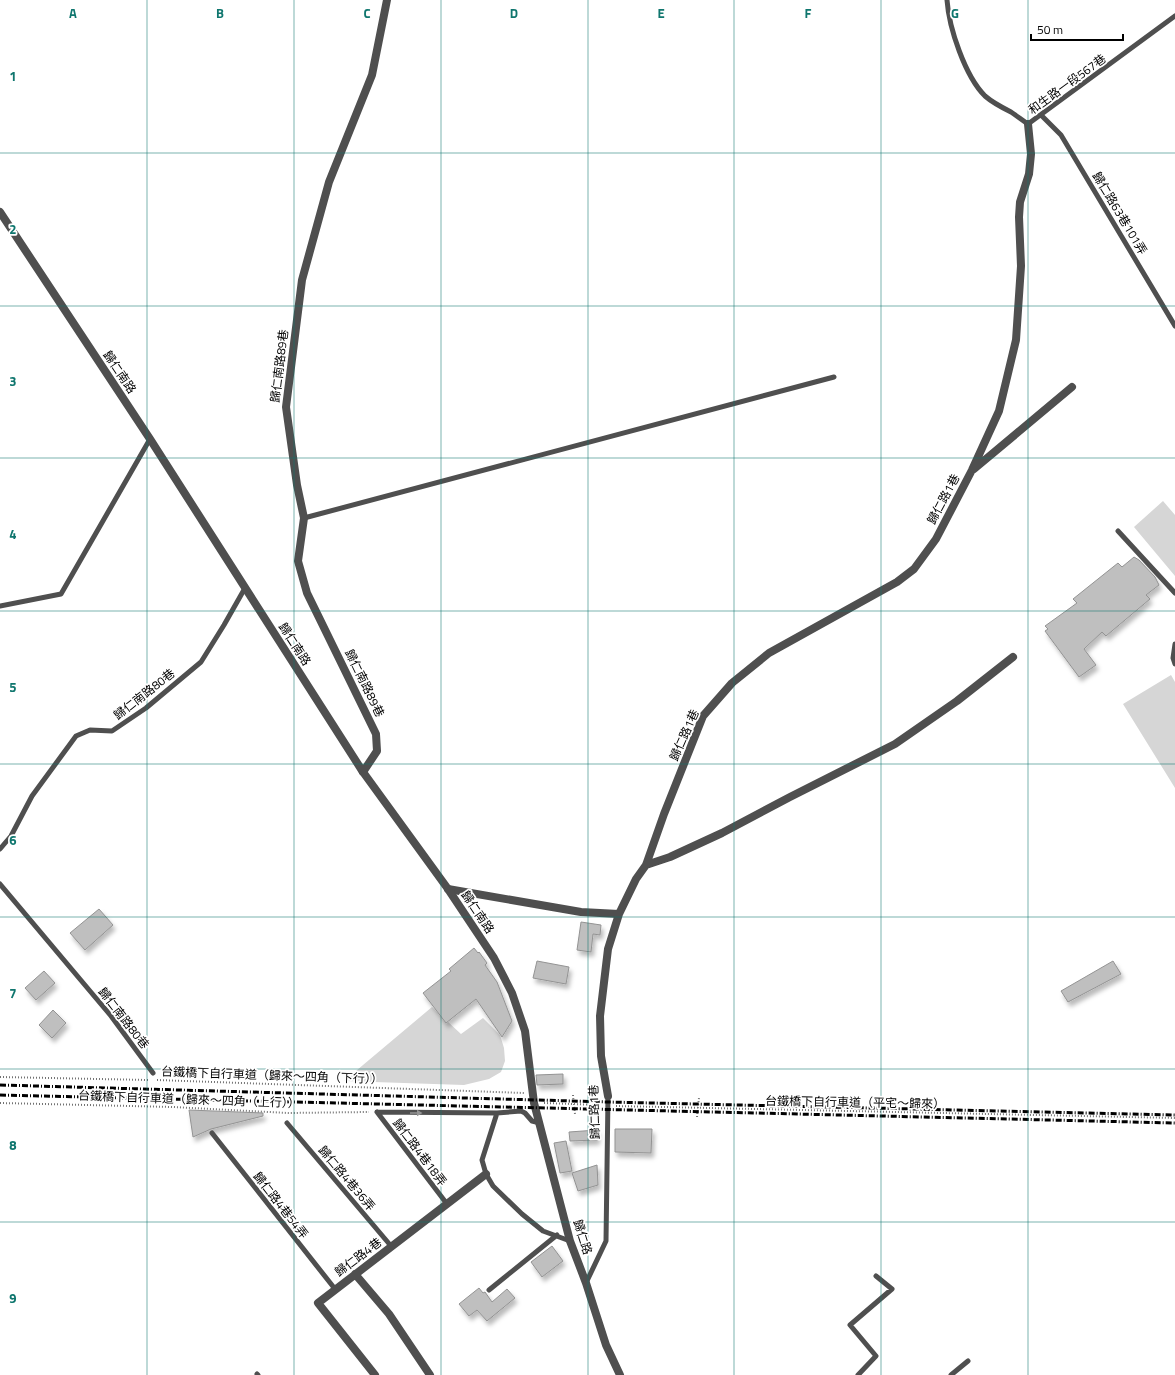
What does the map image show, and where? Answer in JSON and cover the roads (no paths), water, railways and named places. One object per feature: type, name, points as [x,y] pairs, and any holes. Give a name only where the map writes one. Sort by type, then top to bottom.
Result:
[{"type":"street","name":"歸仁南路89巷","points":[[363,772],[377,751],[376,734],[307,593],[298,561],[304,518],[297,485],[286,407],[302,280],[329,182],[372,75],[387,0]]},
{"type":"street","name":"歸仁路1巷","points":[[608,1096],[601,1056],[600,1016],[608,949],[619,914],[636,879],[646,865],[664,814],[703,716],[732,682],[769,653],[897,582],[914,569],[936,539],[972,470],[999,411],[1016,340],[1021,266],[1019,217],[1020,202],[1029,174],[1031,154],[1028,124]]},
{"type":"street","name":"歸仁南路","points":[[0,212],[150,439],[363,772],[448,889],[494,958],[512,993],[525,1032],[534,1103]]},
{"type":"street","points":[[972,470],[1072,387]]},
{"type":"street","points":[[646,865],[670,857],[722,833],[895,744],[957,701],[1013,657]]},
{"type":"street","points":[[448,889],[581,912],[619,914]]},
{"type":"street","name":"歸仁路","points":[[534,1103],[570,1241],[586,1283],[606,1344],[620,1375]]},
{"type":"street","name":"歸仁路4巷","points":[[375,1375],[318,1303],[486,1174]]},
{"type":"street","points":[[355,1274],[389,1314],[430,1375]]},
{"type":"lane","points":[[947,0],[948,17],[958,47],[970,75],[989,99],[1028,124]]},
{"type":"lane","name":"和生路一段567巷","points":[[1028,124],[1175,16]]},
{"type":"lane","name":"歸仁路63巷101弄","points":[[1041,115],[1061,135],[1175,326]]},
{"type":"lane","points":[[304,518],[834,377]]},
{"type":"lane","points":[[0,606],[61,594],[150,439]]},
{"type":"lane","points":[[1118,532],[1175,593]]},
{"type":"lane","name":"歸仁南路80巷","points":[[0,849],[12,836],[32,796],[76,736],[90,730],[112,731],[146,708],[201,662],[245,588]]},
{"type":"lane","points":[[1175,644],[1173,658],[1175,664]]},
{"type":"lane","name":"歸仁南路80巷","points":[[0,884],[111,1016],[153,1073]]},
{"type":"lane","name":"歸仁路1巷","points":[[586,1283],[606,1241],[608,1096]]},
{"type":"lane","points":[[540,1123],[532,1121],[525,1113],[521,1111],[497,1113],[482,1160],[486,1174],[493,1186],[522,1214],[543,1231],[570,1241]]},
{"type":"lane","name":"歸仁路4巷18弄","points":[[447,1204],[377,1112],[497,1113]]},
{"type":"lane","name":"歸仁路4巷36弄","points":[[287,1123],[391,1246]]},
{"type":"lane","name":"歸仁路4巷54弄","points":[[212,1133],[335,1290]]},
{"type":"lane","points":[[489,1290],[557,1235]]},
{"type":"lane","points":[[858,1375],[876,1356],[850,1325],[892,1289],[876,1276]]},
{"type":"lane","points":[[951,1375],[968,1361]]},
{"type":"railway","points":[[0,1085],[608,1102],[1175,1115]]},
{"type":"railway","points":[[0,1095],[1175,1123]]}]
